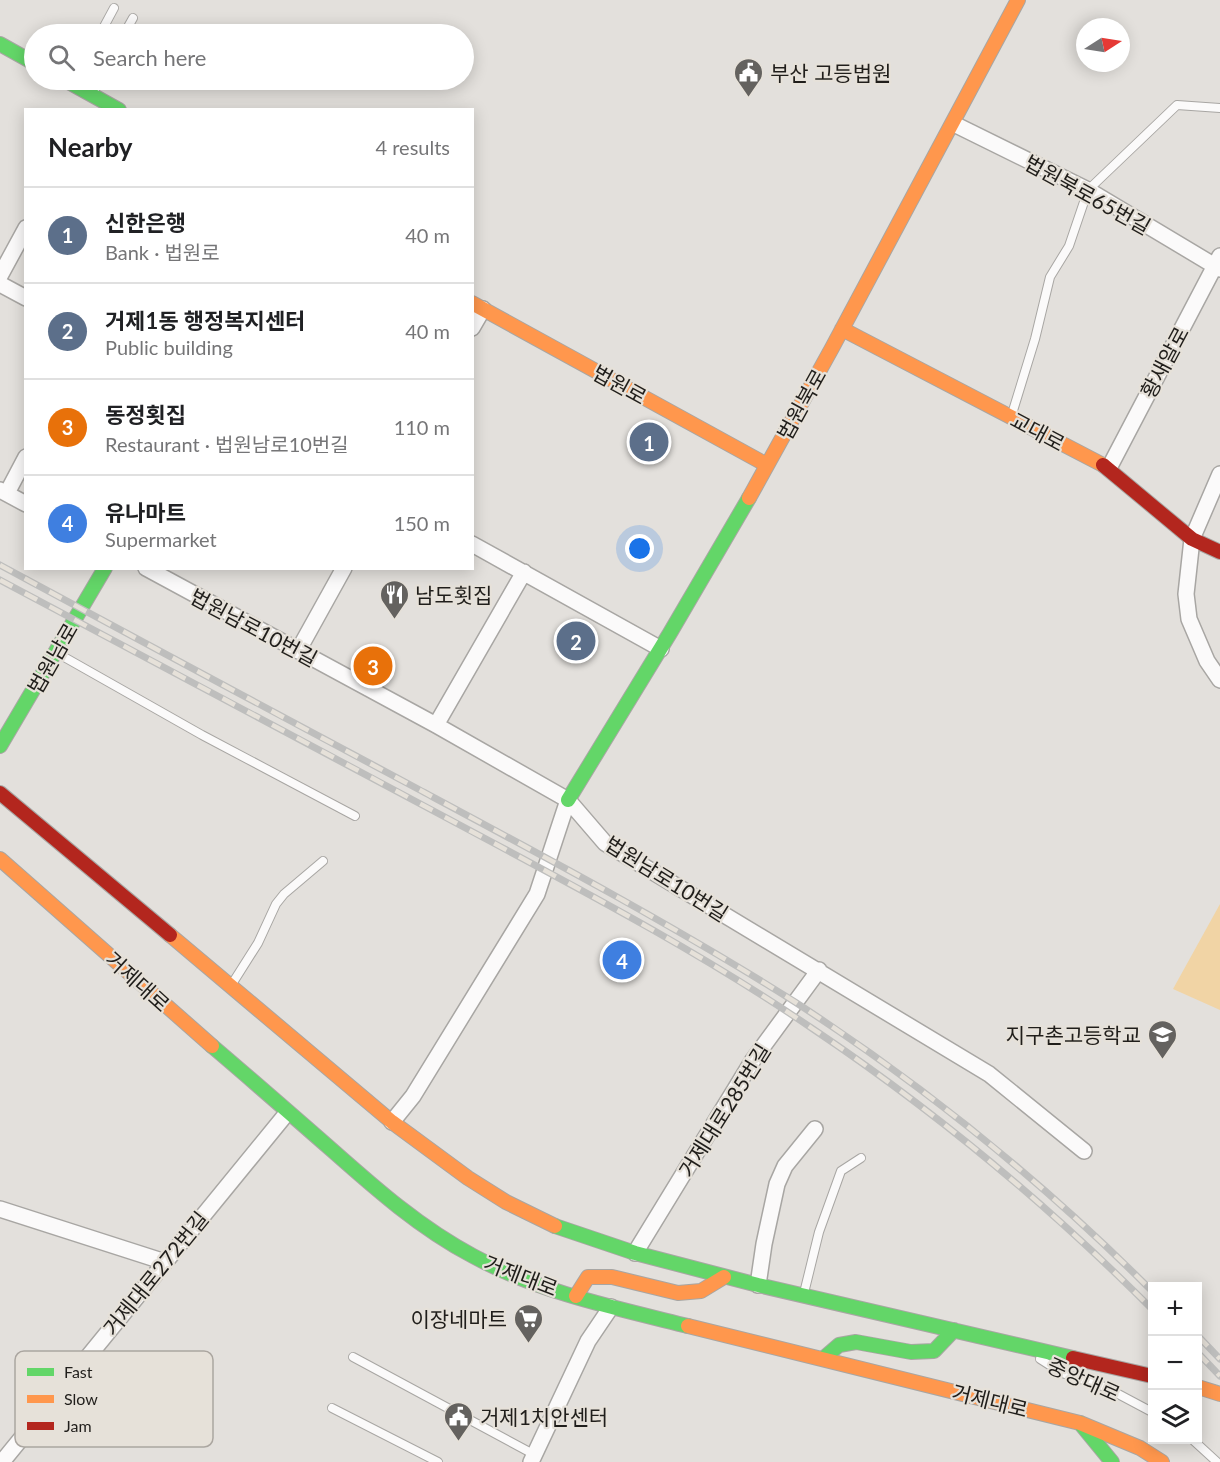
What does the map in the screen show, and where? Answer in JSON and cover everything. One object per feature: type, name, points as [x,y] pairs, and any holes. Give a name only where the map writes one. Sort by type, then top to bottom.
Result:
[{"type":"main road","name":"법원북로","points":[[568,800],[661,649],[767,465],[954,124],[1018,0]]},
{"type":"main road","points":[[0,44],[24,57]]},
{"type":"main road","points":[[93,100],[114,108]]},
{"type":"main road","name":"법원로","points":[[478,306],[767,465]]},
{"type":"main road","name":"교대로","points":[[842,329],[1109,468],[1192,538],[1220,552]]},
{"type":"main road","name":"법원남로","points":[[0,746],[104,570]]},
{"type":"main road","points":[[0,794],[392,1122],[468,1179],[506,1202],[562,1229],[635,1253],[724,1277],[1148,1375]]},
{"type":"main road","name":"거제대로","points":[[0,859],[386,1198],[454,1246],[488,1264],[540,1286],[611,1306],[1080,1423],[1140,1448],[1162,1462]]},
{"type":"main road","points":[[576,1296],[588,1277],[612,1277],[678,1293],[701,1291],[724,1277]]},
{"type":"main road","points":[[824,1358],[839,1345],[856,1342],[911,1352],[934,1351],[954,1330]]},
{"type":"main road","points":[[1202,1389],[1220,1394]]},
{"type":"main road","points":[[1080,1423],[1112,1462]]},
{"type":"street","name":"법원북로65번길","points":[[954,124],[1088,190],[1218,264]]},
{"type":"street","points":[[0,276],[24,232]]},
{"type":"street","name":"황새알로","points":[[1109,468],[1218,264]]},
{"type":"street","points":[[0,284],[24,297]]},
{"type":"street","points":[[474,321],[478,306]]},
{"type":"street","points":[[24,460],[3,492],[24,503]]},
{"type":"street","points":[[1220,474],[1192,538],[1185,594],[1189,619],[1207,661],[1220,680]]},
{"type":"street","points":[[474,544],[661,649]]},
{"type":"street","name":"법원남로10번길","points":[[150,570],[436,725],[568,800],[605,843],[989,1074],[1084,1151]]},
{"type":"street","points":[[298,651],[343,570]]},
{"type":"street","points":[[436,725],[524,572]]},
{"type":"street","points":[[392,1122],[414,1096],[537,894],[568,800]]},
{"type":"street","name":"거제대로285번길","points":[[635,1253],[753,1060],[819,970]]},
{"type":"street","name":"거제대로272번길","points":[[92,1351],[287,1113]]},
{"type":"street","points":[[758,1285],[777,1184],[785,1166],[815,1129]]},
{"type":"street","points":[[0,1209],[165,1262]]},
{"type":"street","points":[[533,1458],[588,1341],[611,1306]]},
{"type":"street","name":"거제대로272번길","points":[[2,1462],[15,1446]]},
{"type":"lane","points":[[105,24],[114,8]]},
{"type":"lane","points":[[130,24],[133,18]]},
{"type":"lane","points":[[1011,417],[1035,339],[1050,276],[1069,246],[1088,190],[1176,105],[1220,108]]},
{"type":"lane","points":[[55,652],[202,735],[355,816]]},
{"type":"lane","points":[[230,987],[258,943],[276,904],[284,894],[323,861]]},
{"type":"lane","points":[[803,1295],[819,1232],[841,1171],[861,1158]]},
{"type":"lane","name":"중앙대로","points":[[1018,1345],[1062,1373],[1105,1387],[1148,1410]]},
{"type":"lane","points":[[353,1357],[533,1458]]},
{"type":"lane","points":[[332,1408],[438,1462]]},
{"type":"lane","points":[[1198,1444],[1217,1462]]},
{"type":"shaded area","points":[[1220,904],[1220,1010],[1173,989]]},
{"type":"railway","points":[[0,565],[561,866],[656,919],[795,1002],[890,1067],[981,1137],[1069,1212],[1148,1287]]},
{"type":"railway","points":[[0,580],[584,892],[677,944],[769,1000],[858,1060],[946,1126],[1031,1196],[1148,1305]]},
{"type":"railway","points":[[1202,1340],[1220,1359]]},
{"type":"railway","points":[[1202,1357],[1220,1376]]},
{"type":"traffic: fast","points":[[0,44],[24,57]]},
{"type":"traffic: fast","points":[[83,90],[115,108]]},
{"type":"traffic: fast","points":[[568,800],[749,498]]},
{"type":"traffic: fast","points":[[0,746],[104,570]]},
{"type":"traffic: fast","points":[[212,1046],[382,1193],[454,1245],[524,1280],[578,1298],[688,1326]]},
{"type":"traffic: fast","points":[[555,1226],[635,1253],[758,1285],[1073,1358]]},
{"type":"traffic: fast","points":[[824,1358],[839,1345],[856,1342],[911,1352],[934,1351],[954,1330]]},
{"type":"traffic: fast","points":[[1080,1423],[1112,1462]]},
{"type":"traffic: slow","points":[[749,498],[1018,0]]},
{"type":"traffic: slow","points":[[474,304],[767,465]]},
{"type":"traffic: slow","points":[[842,329],[1103,465]]},
{"type":"traffic: slow","points":[[0,859],[212,1046]]},
{"type":"traffic: slow","points":[[170,935],[392,1122],[468,1178],[506,1202],[555,1226]]},
{"type":"traffic: slow","points":[[576,1296],[588,1277],[612,1277],[678,1293],[701,1291],[724,1277]]},
{"type":"traffic: slow","points":[[688,1326],[1080,1423],[1140,1448],[1162,1462]]},
{"type":"traffic: slow","points":[[1202,1388],[1220,1394]]},
{"type":"traffic: jam","points":[[1103,465],[1192,539],[1220,552]]},
{"type":"traffic: jam","points":[[0,793],[170,935]]},
{"type":"traffic: jam","points":[[1073,1358],[1148,1375]]},
{"type":"place","name":"부산 고등법원","points":[[749,98]]},
{"type":"place","name":"신한은행","points":[[649,442]]},
{"type":"place","name":"남도횟집","points":[[394,620]]},
{"type":"place","name":"거제1동 행정복지센터","points":[[576,641]]},
{"type":"place","name":"동정횟집","points":[[373,666]]},
{"type":"place","name":"유나마트","points":[[622,960]]},
{"type":"place","name":"지구촌고등학교","points":[[1162,1060]]},
{"type":"place","name":"이장네마트","points":[[528,1344]]},
{"type":"place","name":"거제1치안센터","points":[[459,1442]]}]
